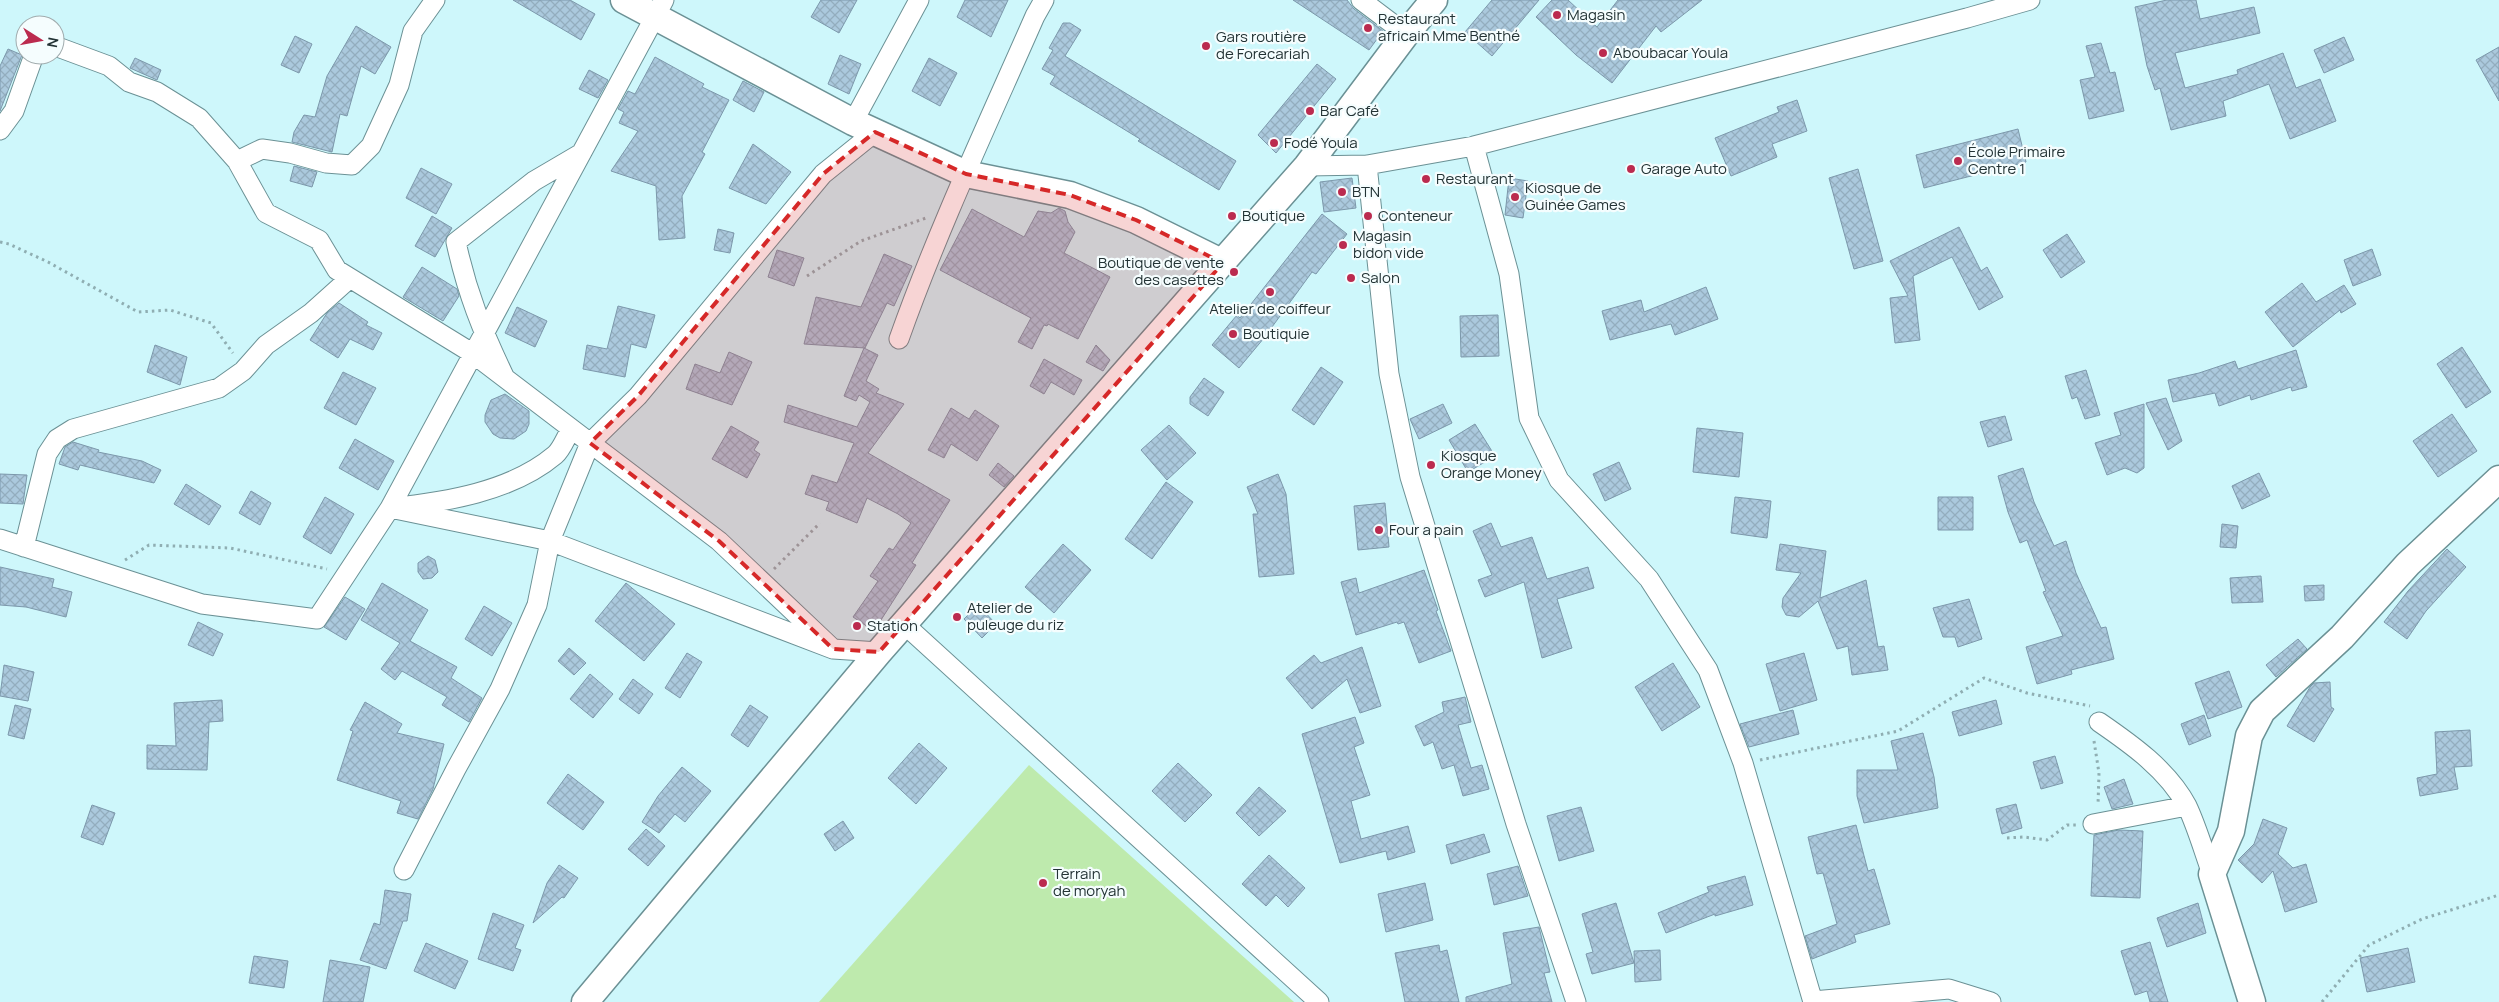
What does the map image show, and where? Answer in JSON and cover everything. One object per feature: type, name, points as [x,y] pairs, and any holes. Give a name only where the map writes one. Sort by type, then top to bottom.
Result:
[{"type":"street","points":[[237,161],[262,149],[290,153],[326,163],[352,165],[371,146],[399,85],[413,30],[435,0]]},
{"type":"street","points":[[624,0],[659,8],[864,127],[966,174],[1070,195],[1136,220],[1224,263]]},
{"type":"street","points":[[404,870],[500,689],[537,605],[550,541],[590,443],[638,396],[864,127],[919,0]]},
{"type":"street","points":[[899,339],[924,270],[1035,16],[1044,0]]},
{"type":"street","points":[[1361,0],[1406,34]]},
{"type":"street","points":[[595,998],[879,652],[1224,263],[1307,166],[1406,34],[1434,0]]},
{"type":"street","points":[[1307,166],[1367,164],[1474,146],[2030,0]]},
{"type":"street","points":[[0,539],[202,604],[317,619],[390,508],[659,8]]},
{"type":"street","points":[[65,50],[109,66],[129,82],[157,92],[198,118],[237,161],[266,213],[320,240],[337,270],[472,353],[719,541],[833,649]]},
{"type":"street","points":[[0,130],[14,111],[30,65]]},
{"type":"street","points":[[1474,146],[1509,274],[1529,418],[1559,480],[1649,579],[1708,670],[1744,763],[1813,1001],[1949,989],[1991,1002]]},
{"type":"street","points":[[506,379],[483,332],[464,277],[456,242],[534,181],[580,154]]},
{"type":"street","points":[[1367,164],[1389,374],[1410,477],[1516,824],[1576,1002]]},
{"type":"street","points":[[24,547],[48,454],[57,439],[73,429],[219,388],[243,371],[266,345],[311,313],[350,278]]},
{"type":"street","points":[[390,508],[442,502],[511,482],[556,454],[571,429]]},
{"type":"street","points":[[2212,874],[2230,831],[2249,736],[2262,711],[2342,638],[2408,564],[2499,479]]},
{"type":"street","points":[[390,508],[550,541],[833,649],[879,652]]},
{"type":"street","points":[[904,624],[1319,1002]]},
{"type":"street","points":[[2099,722],[2149,760],[2186,806],[2212,874],[2252,1002]]},
{"type":"street","points":[[2092,824],[2186,806]]},
{"type":"path","points":[[807,276],[861,241],[932,216],[946,219]]},
{"type":"path","points":[[0,242],[9,244],[48,262],[138,312],[170,310],[210,323],[230,347],[243,371]]},
{"type":"path","points":[[762,581],[820,523]]},
{"type":"path","points":[[104,572],[149,544],[230,548],[347,573]]},
{"type":"path","points":[[1744,763],[1898,731],[1984,678],[2026,693],[2095,707],[2099,722],[2094,738],[2099,773],[2099,797],[2092,824],[2068,825],[2047,840],[2024,837],[2007,838]]},
{"type":"path","points":[[2322,1002],[2369,945],[2422,919],[2499,895]]},
{"type":"highlighted area","points":[[875,132],[966,174],[1070,195],[1136,220],[1223,263],[879,652],[833,649],[719,541],[590,443],[638,396],[823,174]]},
{"type":"green space","name":"Terrain de moryah","points":[[1029,765],[1294,1002],[819,1002]]},
{"type":"building","points":[[513,0],[570,0],[595,14],[581,40]]},
{"type":"building","points":[[821,0],[857,0],[839,33],[811,17]]},
{"type":"building","points":[[965,0],[1008,0],[991,37],[957,17]]},
{"type":"building","points":[[1293,0],[1347,0],[1354,9],[1383,31],[1369,50]]},
{"type":"building","points":[[1492,0],[1539,0],[1492,56],[1465,32]]},
{"type":"building","points":[[1552,0],[1568,0],[1597,27],[1618,0],[1702,0],[1661,32],[1656,26],[1612,83],[1576,55],[1536,17]]},
{"type":"building","points":[[2167,0],[2196,0],[2200,19],[2254,7],[2260,33],[2175,53],[2185,88],[2238,74],[2237,70],[2283,53],[2296,88],[2320,79],[2336,121],[2290,139],[2269,84],[2223,101],[2226,116],[2171,130],[2160,88],[2155,90],[2147,66],[2135,7]]},
{"type":"building","points":[[1063,23],[1070,23],[1081,30],[1065,56],[1236,161],[1219,190],[1138,141],[1140,139],[1050,84],[1055,76],[1042,69],[1053,50],[1049,48]]},
{"type":"building","points":[[356,26],[391,47],[375,74],[361,66],[347,116],[340,114],[332,152],[292,142],[294,132],[304,115],[315,117],[327,76]]},
{"type":"building","points":[[295,36],[312,44],[299,73],[281,65]]},
{"type":"building","points":[[2344,37],[2354,60],[2324,73],[2314,50]]},
{"type":"building","points":[[2101,43],[2110,73],[2115,72],[2124,111],[2089,119],[2080,80],[2095,77],[2086,46]]},
{"type":"building","points":[[2499,47],[2499,101],[2476,60]]},
{"type":"building","points":[[8,49],[15,52],[15,65],[18,65],[0,111],[0,66]]},
{"type":"building","points":[[840,55],[861,64],[849,94],[828,84]]},
{"type":"building","points":[[655,57],[704,84],[702,87],[729,100],[702,152],[705,154],[682,196],[685,238],[659,240],[656,186],[611,171],[638,131],[619,123],[624,112],[618,109],[628,91],[635,94]]},
{"type":"building","points":[[135,58],[161,70],[157,80],[130,68]]},
{"type":"building","points":[[929,58],[957,73],[940,106],[912,91]]},
{"type":"building","points":[[1317,64],[1336,79],[1276,153],[1258,135]]},
{"type":"building","points":[[589,70],[608,80],[598,98],[579,89]]},
{"type":"building","points":[[743,81],[764,92],[754,112],[733,100]]},
{"type":"building","points":[[1797,100],[1807,131],[1772,144],[1777,157],[1731,176],[1715,138],[1779,112],[1777,107]]},
{"type":"building","points":[[2018,129],[2026,162],[1924,188],[1916,155]]},
{"type":"building","points":[[753,144],[791,172],[766,204],[729,188]]},
{"type":"building","points":[[294,166],[317,172],[312,187],[290,181]]},
{"type":"building","points":[[421,168],[452,184],[436,214],[406,198]]},
{"type":"building","points":[[1858,169],[1883,261],[1854,269],[1829,178]]},
{"type":"building","points":[[1352,178],[1356,208],[1324,212],[1320,182]]},
{"type":"building","points":[[1509,178],[1528,181],[1523,218],[1505,215]]},
{"type":"building","points":[[1059,208],[1065,211],[1068,222],[1075,232],[1064,253],[1110,277],[1078,339],[1048,324],[1047,326],[1044,325],[1032,349],[1018,342],[1031,318],[940,270],[972,209],[1024,237],[1038,211],[1051,213]]},
{"type":"building","points":[[1322,214],[1347,234],[1316,274],[1312,272],[1264,338],[1239,368],[1212,345],[1237,315],[1240,318]]},
{"type":"building","points":[[432,216],[452,228],[435,257],[415,246]]},
{"type":"building","points":[[1959,227],[1981,271],[1987,267],[2003,297],[1979,310],[1952,257],[1913,276],[1920,340],[1895,343],[1890,298],[1908,296],[1890,261]]},
{"type":"building","points":[[718,229],[734,233],[730,253],[714,250]]},
{"type":"building","points":[[2067,234],[2085,262],[2061,278],[2043,250]]},
{"type":"building","points":[[2372,249],[2381,275],[2353,286],[2344,260]]},
{"type":"building","points":[[777,250],[804,258],[794,286],[768,277]]},
{"type":"building","points":[[884,254],[912,266],[894,306],[887,303],[865,348],[804,344],[816,297],[861,307]]},
{"type":"building","points":[[422,267],[457,289],[459,296],[443,321],[403,297]]},
{"type":"building","points":[[2302,283],[2316,302],[2344,285],[2356,304],[2341,313],[2340,310],[2293,347],[2265,312]]},
{"type":"building","points":[[1706,287],[1718,319],[1675,335],[1671,324],[1610,340],[1602,311],[1641,300],[1644,312]]},
{"type":"building","points":[[339,303],[368,322],[366,325],[382,333],[373,350],[350,339],[338,358],[310,340],[327,313]]},
{"type":"building","points":[[618,306],[655,315],[646,348],[631,344],[625,377],[583,369],[587,345],[607,349]]},
{"type":"building","points":[[517,307],[547,321],[535,347],[505,333]]},
{"type":"building","points":[[1498,315],[1499,356],[1461,357],[1460,316]]},
{"type":"building","points":[[155,345],[187,357],[180,385],[147,372]]},
{"type":"building","points":[[1096,345],[1110,360],[1103,371],[1086,362]]},
{"type":"building","points":[[2462,347],[2491,392],[2466,408],[2437,364]]},
{"type":"building","points":[[864,348],[878,355],[866,381],[879,389],[876,393],[904,404],[868,453],[950,500],[912,563],[916,565],[874,631],[853,617],[878,581],[870,576],[889,548],[893,550],[911,523],[867,498],[857,523],[826,510],[829,502],[805,494],[812,475],[837,483],[854,443],[784,422],[788,405],[857,427],[870,402],[859,395],[856,401],[844,396]]},
{"type":"building","points":[[2296,350],[2307,387],[2292,391],[2291,387],[2251,400],[2250,395],[2219,406],[2215,393],[2173,402],[2168,380],[2199,373],[2235,361],[2238,369]]},
{"type":"building","points":[[729,352],[752,362],[732,405],[686,389],[695,364],[720,373]]},
{"type":"building","points":[[1044,359],[1082,380],[1074,395],[1051,382],[1044,394],[1030,386]]},
{"type":"building","points":[[1321,367],[1343,382],[1314,425],[1292,410]]},
{"type":"building","points":[[2086,370],[2100,415],[2085,419],[2077,397],[2072,399],[2065,376]]},
{"type":"building","points":[[343,372],[376,388],[356,425],[324,408]]},
{"type":"building","points":[[1204,378],[1224,392],[1208,416],[1190,404],[1190,397]]},
{"type":"building","points":[[505,394],[529,411],[529,424],[526,431],[514,439],[500,438],[493,434],[485,422],[485,415],[491,400]]},
{"type":"building","points":[[2166,398],[2182,441],[2168,450],[2146,403]]},
{"type":"building","points":[[1443,404],[1452,423],[1419,439],[1410,419]]},
{"type":"building","points":[[2144,404],[2144,468],[2137,473],[2125,468],[2107,475],[2095,443],[2121,435],[2114,413]]},
{"type":"building","points":[[951,408],[969,419],[975,410],[999,426],[977,461],[951,444],[944,458],[928,450]]},
{"type":"building","points":[[2452,414],[2477,451],[2438,477],[2413,441]]},
{"type":"building","points":[[2005,416],[2012,440],[1988,447],[1980,422]]},
{"type":"building","points":[[1475,424],[1495,456],[1468,472],[1449,440]]},
{"type":"building","points":[[1169,425],[1196,453],[1167,480],[1141,450]]},
{"type":"building","points":[[731,426],[759,442],[754,450],[760,454],[747,478],[712,459]]},
{"type":"building","points":[[1697,428],[1743,433],[1739,477],[1693,472]]},
{"type":"building","points":[[355,439],[394,461],[378,490],[339,468]]},
{"type":"building","points":[[73,442],[99,450],[98,452],[142,461],[161,470],[154,483],[80,465],[78,470],[59,464],[65,447]]},
{"type":"building","points":[[1619,462],[1631,489],[1605,501],[1593,474]]},
{"type":"building","points":[[998,463],[1014,476],[1004,487],[989,475]]},
{"type":"building","points":[[2023,468],[2034,502],[2054,546],[2066,541],[2076,573],[2101,628],[2106,627],[2114,659],[2071,670],[2072,674],[2037,684],[2026,647],[2063,636],[2043,592],[2046,591],[2027,540],[2020,543],[2008,512],[1998,476]]},
{"type":"building","points":[[2259,473],[2270,496],[2242,509],[2232,486]]},
{"type":"building","points":[[0,474],[27,475],[23,504],[0,503]]},
{"type":"building","points":[[1278,474],[1286,494],[1294,574],[1259,577],[1253,514],[1258,514],[1247,487]]},
{"type":"building","points":[[1166,482],[1193,502],[1152,559],[1125,539]]},
{"type":"building","points":[[186,484],[221,506],[209,525],[174,504]]},
{"type":"building","points":[[251,491],[271,503],[260,525],[239,513]]},
{"type":"building","points":[[325,497],[354,514],[331,554],[303,537]]},
{"type":"building","points":[[1735,497],[1771,501],[1767,538],[1731,533]]},
{"type":"building","points":[[1938,497],[1973,497],[1973,530],[1938,530]]},
{"type":"building","points":[[1385,503],[1389,547],[1358,550],[1354,506]]},
{"type":"building","points":[[1491,523],[1501,547],[1532,537],[1547,579],[1588,567],[1594,588],[1557,599],[1572,648],[1542,658],[1524,582],[1485,597],[1478,580],[1492,575],[1473,531]]},
{"type":"building","points":[[2222,524],[2238,526],[2236,548],[2220,547]]},
{"type":"building","points":[[1063,544],[1091,570],[1054,613],[1025,587]]},
{"type":"building","points":[[1780,544],[1826,551],[1820,598],[1866,580],[1878,647],[1884,646],[1888,670],[1852,675],[1848,646],[1837,649],[1818,601],[1799,617],[1786,615],[1782,607],[1783,598],[1801,573],[1776,570]]},
{"type":"building","points":[[2447,549],[2466,567],[2426,611],[2407,639],[2384,622],[2408,591]]},
{"type":"building","points":[[428,556],[435,560],[438,572],[432,578],[423,579],[418,572],[418,563]]},
{"type":"building","points":[[0,567],[54,579],[52,587],[72,592],[66,617],[26,607],[0,605]]},
{"type":"building","points":[[1424,570],[1438,610],[1436,611],[1451,651],[1419,663],[1404,622],[1398,624],[1397,622],[1356,635],[1341,582],[1356,578],[1359,593]]},
{"type":"building","points":[[2261,576],[2263,602],[2232,603],[2230,578]]},
{"type":"building","points":[[382,583],[428,610],[410,641],[457,667],[451,678],[482,698],[469,722],[442,705],[447,697],[402,671],[395,680],[381,669],[400,643],[361,620]]},
{"type":"building","points":[[626,583],[675,624],[644,661],[595,621]]},
{"type":"building","points":[[2324,585],[2324,600],[2305,601],[2304,586]]},
{"type":"building","points":[[345,597],[365,609],[346,640],[324,627]]},
{"type":"building","points":[[1969,599],[1982,639],[1958,647],[1955,637],[1943,637],[1933,608]]},
{"type":"building","points":[[978,605],[996,624],[982,638],[964,619]]},
{"type":"building","points":[[484,606],[512,623],[492,656],[465,639]]},
{"type":"building","points":[[198,622],[223,634],[213,656],[188,645]]},
{"type":"building","points":[[2298,639],[2307,649],[2276,677],[2266,665]]},
{"type":"building","points":[[1362,647],[1381,706],[1360,713],[1347,679],[1312,709],[1286,678],[1314,655],[1321,663]]},
{"type":"building","points":[[569,648],[586,663],[574,675],[558,661]]},
{"type":"building","points":[[687,653],[702,662],[680,698],[665,688]]},
{"type":"building","points":[[1804,653],[1817,700],[1780,711],[1766,664]]},
{"type":"building","points":[[1673,663],[1700,707],[1662,731],[1635,687]]},
{"type":"building","points":[[4,665],[34,672],[28,701],[0,696]]},
{"type":"building","points":[[2229,671],[2242,707],[2208,719],[2195,683]]},
{"type":"building","points":[[590,674],[613,694],[593,718],[570,699]]},
{"type":"building","points":[[633,679],[653,694],[639,714],[619,699]]},
{"type":"building","points":[[2330,682],[2331,707],[2334,709],[2314,742],[2287,726],[2310,687],[2314,683]]},
{"type":"building","points":[[1465,697],[1471,722],[1458,725],[1471,768],[1482,765],[1489,789],[1463,796],[1454,765],[1442,769],[1433,742],[1424,746],[1415,726],[1444,712],[1442,702]]},
{"type":"building","points":[[222,700],[223,721],[209,722],[207,770],[147,769],[147,745],[176,746],[174,703]]},
{"type":"building","points":[[1996,700],[2002,724],[1959,736],[1952,712]]},
{"type":"building","points":[[365,702],[402,724],[397,733],[444,744],[433,789],[418,819],[397,813],[401,801],[337,780],[353,731],[350,730]]},
{"type":"building","points":[[15,705],[31,709],[24,739],[8,735]]},
{"type":"building","points":[[750,705],[768,717],[748,747],[731,735]]},
{"type":"building","points":[[1793,710],[1799,734],[1749,747],[1740,724]]},
{"type":"building","points":[[2204,715],[2211,736],[2189,745],[2181,724]]},
{"type":"building","points":[[1355,717],[1364,743],[1354,747],[1370,795],[1351,801],[1361,839],[1408,826],[1415,852],[1388,860],[1386,851],[1340,863],[1302,734]]},
{"type":"building","points":[[2470,730],[2472,766],[2454,767],[2458,789],[2420,796],[2417,778],[2437,774],[2435,732]]},
{"type":"building","points":[[1923,733],[1934,777],[1938,808],[1864,823],[1857,796],[1857,770],[1898,770],[1891,741]]},
{"type":"building","points":[[919,743],[947,768],[916,804],[888,778]]},
{"type":"building","points":[[2055,756],[2063,783],[2041,789],[2033,762]]},
{"type":"building","points":[[1178,763],[1212,795],[1185,822],[1152,791]]},
{"type":"building","points":[[682,767],[711,791],[685,822],[675,814],[659,833],[642,822],[658,796]]},
{"type":"building","points":[[568,774],[604,802],[583,830],[547,803]]},
{"type":"building","points":[[2124,779],[2133,804],[2112,809],[2104,787]]},
{"type":"building","points":[[1259,787],[1286,811],[1259,836],[1236,813]]},
{"type":"building","points":[[2016,804],[2022,828],[2002,834],[1996,809]]},
{"type":"building","points":[[92,805],[115,813],[103,845],[81,837]]},
{"type":"building","points":[[1581,807],[1594,851],[1559,861],[1547,816]]},
{"type":"building","points":[[2263,819],[2287,828],[2278,854],[2293,868],[2306,864],[2317,902],[2285,912],[2273,871],[2262,883],[2238,860],[2254,844]]},
{"type":"building","points":[[843,821],[854,838],[835,851],[824,834]]},
{"type":"building","points":[[1856,825],[1868,871],[1874,869],[1890,924],[1854,935],[1856,942],[1812,959],[1805,936],[1837,924],[1823,873],[1817,874],[1808,837]]},
{"type":"building","points":[[646,829],[665,846],[648,866],[628,849]]},
{"type":"building","points":[[2119,830],[2143,831],[2140,898],[2091,896],[2094,835]]},
{"type":"building","points":[[1484,834],[1490,852],[1451,864],[1446,845]]},
{"type":"building","points":[[1269,855],[1305,888],[1288,907],[1276,895],[1266,906],[1242,884]]},
{"type":"building","points":[[559,865],[578,878],[564,898],[562,897],[533,923],[547,883]]},
{"type":"building","points":[[1518,866],[1528,896],[1494,905],[1487,874]]},
{"type":"building","points":[[1745,876],[1753,905],[1715,916],[1715,914],[1666,933],[1658,913],[1709,892],[1707,887]]},
{"type":"building","points":[[1425,883],[1433,920],[1386,932],[1378,894]]},
{"type":"building","points":[[385,890],[411,894],[407,921],[403,921],[386,969],[360,960],[374,923],[380,925]]},
{"type":"building","points":[[1616,903],[1634,963],[1592,974],[1586,954],[1593,952],[1582,914]]},
{"type":"building","points":[[2198,903],[2206,933],[2167,947],[2157,918]]},
{"type":"building","points":[[493,913],[524,925],[515,948],[521,950],[513,971],[478,959]]},
{"type":"building","points":[[1539,927],[1550,972],[1544,973],[1552,1002],[1466,1002],[1466,997],[1512,984],[1503,933]]},
{"type":"building","points":[[2150,942],[2168,1002],[2150,1002],[2147,991],[2135,995],[2121,951]]},
{"type":"building","points":[[426,943],[468,961],[455,989],[414,971]]},
{"type":"building","points":[[1439,945],[1440,952],[1447,950],[1459,1002],[1405,1002],[1395,953]]},
{"type":"building","points":[[2408,948],[2415,982],[2367,992],[2360,958]]},
{"type":"building","points":[[1660,950],[1661,980],[1635,982],[1634,951]]},
{"type":"building","points":[[254,956],[288,961],[284,988],[249,983]]},
{"type":"building","points":[[330,960],[370,967],[363,1002],[323,1002]]},
{"type":"place","name":"Magasin","points":[[1557,15]]},
{"type":"place","name":"Restaurant africain Mme Benthé","points":[[1368,28]]},
{"type":"place","name":"Gars routière de Forecariah","points":[[1206,46]]},
{"type":"place","name":"Aboubacar Youla","points":[[1603,53]]},
{"type":"place","name":"Bar Café","points":[[1310,111]]},
{"type":"place","name":"Fodé Youla","points":[[1274,143]]},
{"type":"place","name":"École Primaire Centre 1","points":[[1958,161]]},
{"type":"place","name":"Garage Auto","points":[[1631,169]]},
{"type":"place","name":"Restaurant","points":[[1426,179]]},
{"type":"place","name":"BTN","points":[[1342,192]]},
{"type":"place","name":"Kiosque de Guinée Games","points":[[1515,197]]},
{"type":"place","name":"Boutique","points":[[1232,216]]},
{"type":"place","name":"Conteneur","points":[[1368,216]]},
{"type":"place","name":"Magasin bidon vide","points":[[1343,245]]},
{"type":"place","name":"Boutique de vente des casettes","points":[[1234,272]]},
{"type":"place","name":"Salon","points":[[1351,278]]},
{"type":"place","name":"Atelier de coiffeur","points":[[1270,292]]},
{"type":"place","name":"Boutiquie","points":[[1233,334]]},
{"type":"place","name":"Kiosque Orange Money","points":[[1431,465]]},
{"type":"place","name":"Four a pain","points":[[1379,530]]},
{"type":"place","name":"Atelier de puleuge du riz","points":[[957,617]]},
{"type":"place","name":"Station","points":[[857,626]]},
{"type":"place","name":"Terrain de moryah","points":[[1043,883]]}]
